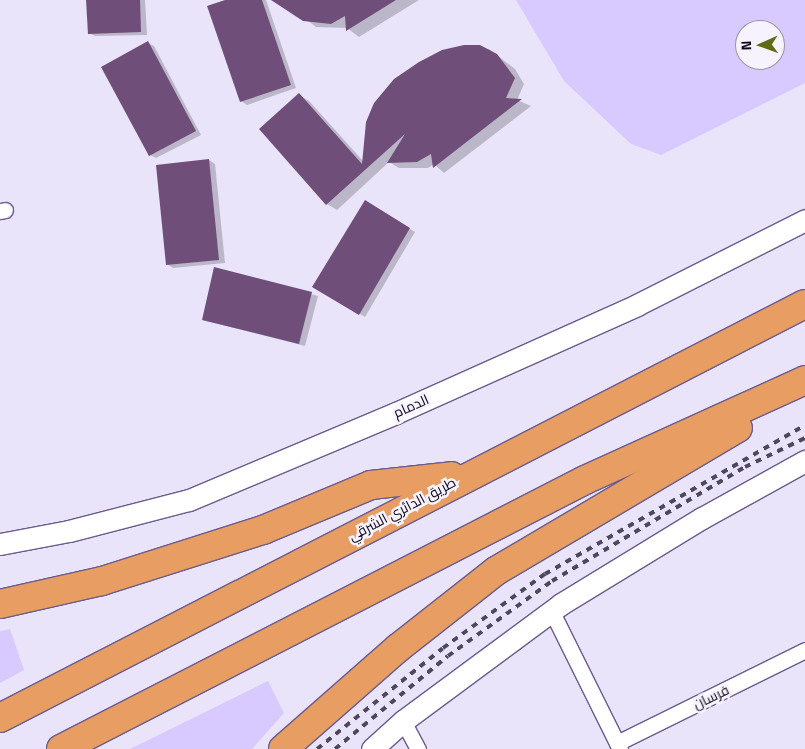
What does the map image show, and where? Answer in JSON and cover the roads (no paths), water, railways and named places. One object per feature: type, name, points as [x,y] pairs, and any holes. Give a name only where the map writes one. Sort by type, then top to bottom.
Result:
[{"type":"highway","name":"طريق الدائري الشرقي","points":[[0,718],[469,474],[805,304]]},
{"type":"highway","points":[[61,749],[585,480],[805,380]]},
{"type":"highway","points":[[283,749],[398,648],[496,571],[805,388]]},
{"type":"highway","points":[[0,604],[102,581],[244,536],[371,485],[469,474]]},
{"type":"street","name":"الدمام","points":[[0,544],[69,531],[189,500],[396,413],[637,305],[805,220]]},
{"type":"street","points":[[372,749],[403,721],[552,612],[702,518],[805,461]]},
{"type":"street","points":[[552,612],[619,746]]},
{"type":"street","name":"فرسان","points":[[619,746],[805,650]]},
{"type":"street","points":[[403,721],[418,749]]},
{"type":"railway","points":[[317,749],[443,648],[545,574],[805,425]]},
{"type":"railway","points":[[335,749],[448,656],[552,581],[745,467],[805,438]]}]
